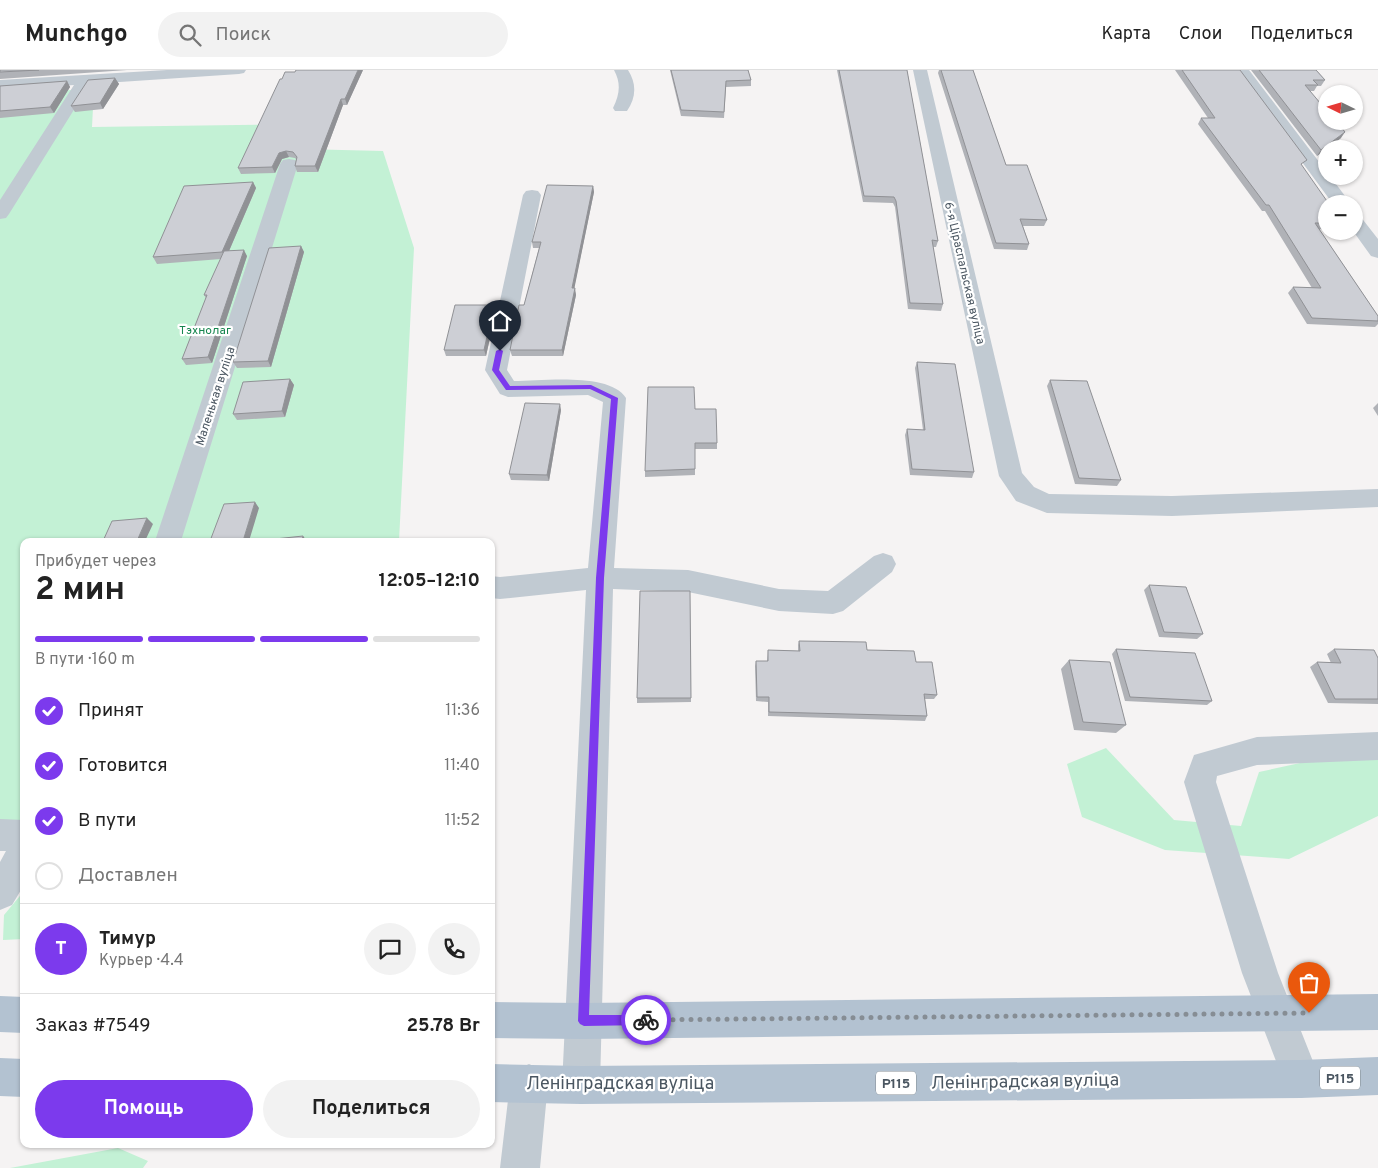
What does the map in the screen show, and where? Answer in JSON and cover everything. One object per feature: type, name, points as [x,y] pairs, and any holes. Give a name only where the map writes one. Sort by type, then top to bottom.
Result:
[{"type":"main road","points":[[495,1020],[584,1021],[1378,1012]]},
{"type":"main road","points":[[0,1014],[20,1015]]},
{"type":"main road","name":"Ленінградская вуліца","points":[[495,1082],[581,1085],[1301,1079],[1378,1076]]},
{"type":"main road","points":[[0,1077],[20,1078]]},
{"type":"street","points":[[0,86],[238,70]]},
{"type":"street","points":[[621,70],[626,77],[628,94],[621,108]]},
{"type":"street","name":"6-я Ціраспальская вуліца","points":[[920,70],[1011,476],[1025,494],[1047,503],[1172,506],[1378,498]]},
{"type":"street","points":[[1241,70],[1335,195]]},
{"type":"street","points":[[0,214],[85,80]]},
{"type":"street","name":"Маленькая вуліца","points":[[169,538],[289,164]]},
{"type":"street","points":[[532,196],[496,370],[508,388],[591,387],[615,398],[600,578],[581,1085]]},
{"type":"street","points":[[1363,232],[1378,252]]},
{"type":"street","points":[[495,587],[600,578],[688,581],[779,600],[833,603],[883,564]]},
{"type":"street","points":[[1301,1079],[1260,973],[1200,782],[1205,765],[1257,752],[1378,746]]},
{"type":"street","points":[[0,836],[20,836]]},
{"type":"street","points":[[0,893],[20,860]]},
{"type":"street","points":[[520,1168],[529,1083]]},
{"type":"green space","name":"Тэхнолаг","points":[[94,88],[92,127],[309,124],[301,149],[383,151],[414,248],[399,538],[20,538],[20,828],[0,828],[0,96]]},
{"type":"green space","points":[[1106,748],[1174,820],[1241,826],[1259,772],[1355,751],[1378,751],[1378,816],[1289,859],[1165,850],[1082,817],[1067,764]]},
{"type":"green space","points":[[20,896],[20,939],[3,940],[4,915]]},
{"type":"green space","points":[[118,1148],[148,1161],[143,1168],[10,1168]]},
{"type":"building","points":[[0,70],[39,70],[0,72]]},
{"type":"building","points":[[296,70],[358,70],[345,99],[341,99],[315,166],[295,166],[297,157],[293,152],[286,151],[279,153],[272,167],[238,168],[280,79],[282,79],[285,72],[295,72]]},
{"type":"building","points":[[671,70],[748,70],[751,80],[726,81],[724,112],[681,110]]},
{"type":"building","points":[[839,70],[907,70],[938,241],[932,240],[943,304],[910,303],[896,201],[894,197],[864,196]]},
{"type":"building","points":[[941,70],[973,70],[1006,165],[1027,165],[1047,220],[1020,219],[1029,244],[996,243]]},
{"type":"building","points":[[1182,70],[1240,70],[1307,160],[1301,164],[1323,195],[1318,195],[1318,223],[1315,223],[1318,227],[1318,240],[1327,240],[1378,316],[1378,321],[1312,318],[1293,287],[1321,288],[1269,205],[1266,205],[1201,118],[1215,118]]},
{"type":"building","points":[[1259,70],[1316,70],[1325,80],[1313,80],[1318,85],[1305,85],[1318,100],[1318,130],[1343,130],[1345,132],[1334,140],[1318,140],[1318,146]]},
{"type":"building","points":[[115,78],[100,103],[71,106],[88,80]]},
{"type":"building","points":[[67,81],[50,107],[0,111],[0,86]]},
{"type":"building","points":[[253,182],[222,252],[153,257],[184,186]]},
{"type":"building","points":[[547,185],[593,186],[572,288],[575,288],[562,350],[510,350],[519,305],[524,305],[541,242],[532,242]]},
{"type":"building","points":[[301,246],[268,361],[233,362],[269,248]]},
{"type":"building","points":[[244,250],[208,357],[182,359],[207,295],[204,295],[224,251]]},
{"type":"building","points":[[455,305],[494,305],[484,350],[444,350]]},
{"type":"building","points":[[917,362],[955,364],[974,472],[912,469],[907,429],[925,430]]},
{"type":"building","points":[[290,379],[282,411],[233,414],[243,382]]},
{"type":"building","points":[[1050,380],[1087,381],[1121,480],[1079,478]]},
{"type":"building","points":[[648,387],[694,387],[695,409],[716,409],[717,443],[695,443],[695,469],[645,471]]},
{"type":"building","points":[[525,403],[560,404],[547,475],[509,474]]},
{"type":"building","points":[[255,502],[244,538],[211,538],[224,504]]},
{"type":"building","points":[[147,518],[138,538],[104,538],[112,521]]},
{"type":"building","points":[[303,536],[303,538],[284,538]]},
{"type":"building","points":[[1149,585],[1186,587],[1203,634],[1164,632]]},
{"type":"building","points":[[640,591],[690,591],[691,698],[637,698]]},
{"type":"building","points":[[799,641],[866,642],[867,650],[914,651],[916,662],[932,662],[937,695],[924,694],[927,716],[769,712],[769,697],[757,697],[756,661],[768,661],[768,650],[800,651]]},
{"type":"building","points":[[1116,649],[1195,653],[1212,701],[1130,697]]},
{"type":"building","points":[[1334,649],[1374,650],[1378,658],[1378,699],[1335,699],[1317,662],[1341,663]]},
{"type":"building","points":[[1069,660],[1110,662],[1126,725],[1083,722]]},
{"type":"way so far","points":[[646,1020],[1309,1013]]},
{"type":"route","points":[[500,351],[496,370],[508,388],[591,387],[615,398],[600,578],[584,1021],[646,1020]]}]
